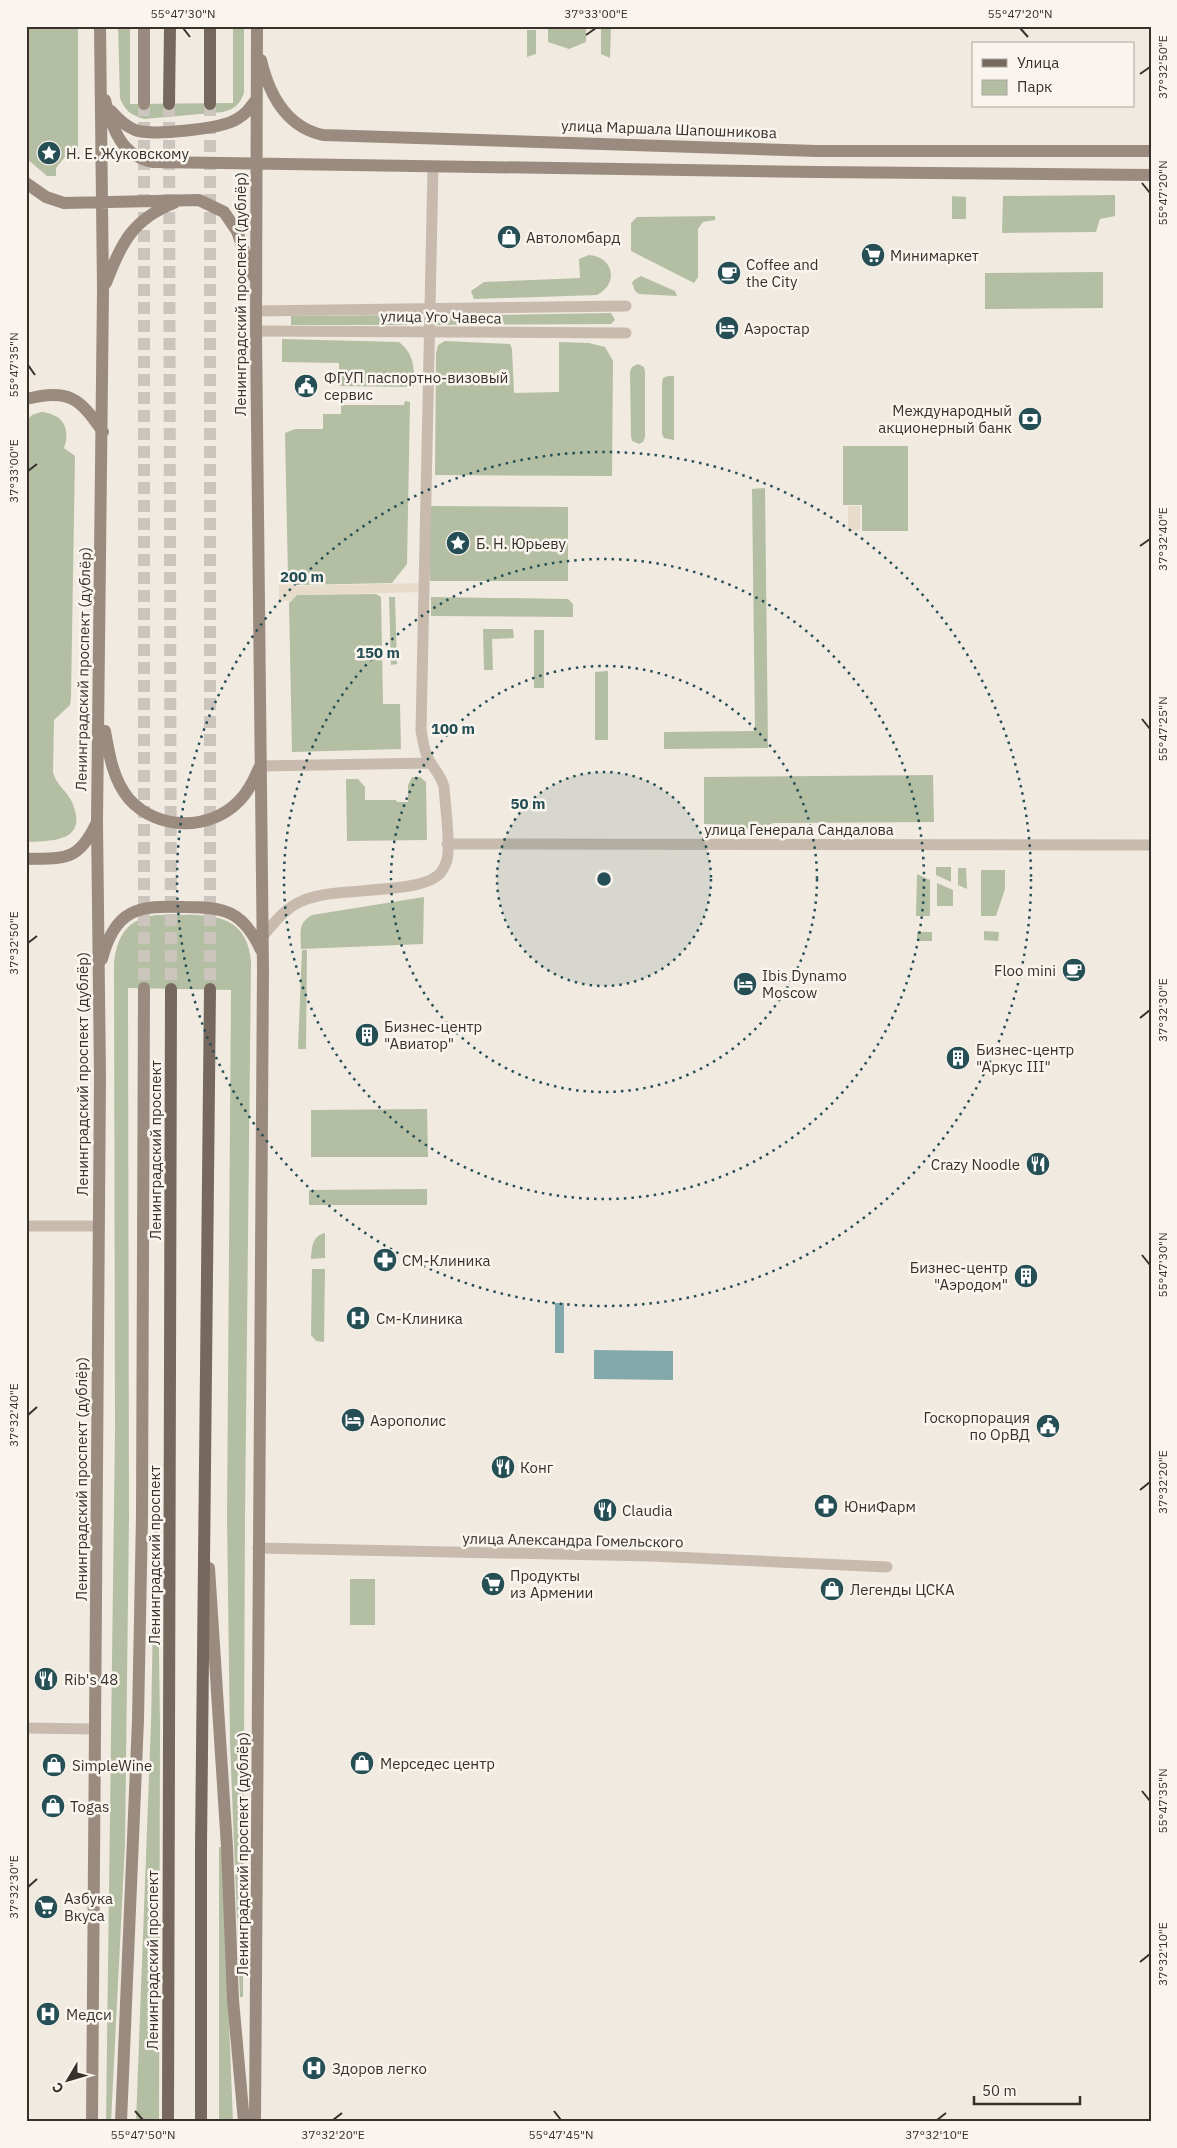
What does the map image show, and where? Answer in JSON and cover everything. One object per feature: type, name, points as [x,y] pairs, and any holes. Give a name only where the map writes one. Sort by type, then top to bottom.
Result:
[{"type":"main road","name":"Ленинградский проспект (дублёр)","points":[[92,2122],[99,1226],[97,822],[100,701],[103,290],[100,26]]},
{"type":"main road","points":[[144,26],[144,104]]},
{"type":"main road","points":[[169,104],[170,26]]},
{"type":"main road","points":[[210,26],[210,104]]},
{"type":"main road","name":"Ленинградский проспект (дублёр)","points":[[255,2122],[263,970],[256,331],[255,164],[257,27]]},
{"type":"main road","name":"улица Маршала Шапошникова","points":[[257,27],[266,78],[278,104],[303,128],[323,134],[817,151],[1151,151]]},
{"type":"main road","points":[[101,86],[117,137],[126,149],[140,160],[433,167],[1151,174]]},
{"type":"main road","points":[[106,105],[120,122],[135,130],[151,133],[217,127],[236,121],[247,113],[256,100]]},
{"type":"main road","points":[[26,183],[46,196],[64,203],[199,200],[224,212],[237,231],[256,291]]},
{"type":"main road","points":[[103,290],[119,248],[133,230],[154,211],[183,199]]},
{"type":"main road","points":[[26,399],[54,394],[74,399],[88,411],[102,432]]},
{"type":"main road","points":[[100,701],[108,747],[119,783],[129,798],[153,817],[167,822],[184,824],[216,818],[240,800],[260,766]]},
{"type":"main road","points":[[26,859],[61,858],[75,853],[87,842],[97,822]]},
{"type":"main road","points":[[98,971],[111,932],[131,914],[154,906],[214,907],[238,917],[255,937],[261,950],[263,970]]},
{"type":"main road","points":[[121,2122],[138,1711],[142,1516],[144,988]]},
{"type":"main road","name":"Ленинградский проспект","points":[[168,2122],[171,989]]},
{"type":"main road","points":[[200,2122],[210,989]]},
{"type":"main road","points":[[206,1518],[227,1847],[233,2000],[244,2122]]},
{"type":"street","points":[[262,937],[285,911],[302,900],[329,894],[418,884],[436,878],[441,873],[447,859],[442,777],[430,763],[420,730],[433,167]]},
{"type":"street","name":"улица Уго Чавеса","points":[[256,311],[626,306]]},
{"type":"street","name":"улица Уго Чавеса","points":[[256,331],[626,333]]},
{"type":"street","points":[[260,766],[430,763]]},
{"type":"street","name":"улица Генерала Сандалова","points":[[447,844],[1151,845]]},
{"type":"street","points":[[26,1226],[99,1226]]},
{"type":"street","name":"улица Александра Гомельского","points":[[258,1548],[651,1556],[887,1567]]},
{"type":"street","points":[[26,1728],[95,1729]]},
{"type":"green space","points":[[26,26],[78,26],[78,150],[69,152],[56,168],[56,176],[47,176],[26,158]]},
{"type":"green space","points":[[118,26],[130,26],[130,104],[233,103],[233,26],[244,26],[244,93],[241,100],[234,108],[223,112],[144,119],[132,114],[126,109],[120,98]]},
{"type":"green space","points":[[548,26],[586,26],[586,42],[569,49],[548,42]]},
{"type":"green space","points":[[601,26],[611,26],[610,58],[601,54]]},
{"type":"green space","points":[[527,30],[536,30],[536,54],[527,57]]},
{"type":"green space","points":[[1115,195],[1115,216],[1100,219],[1096,232],[1002,233],[1003,196]]},
{"type":"green space","points":[[952,196],[966,197],[966,219],[952,219]]},
{"type":"green space","points":[[715,216],[715,220],[703,222],[698,229],[698,277],[694,283],[631,251],[631,223],[637,217]]},
{"type":"green space","points":[[589,255],[604,261],[611,272],[609,284],[597,295],[474,299],[471,291],[484,282],[580,278],[579,259]]},
{"type":"green space","points":[[1103,272],[1103,308],[985,309],[985,273]]},
{"type":"green space","points":[[641,276],[675,291],[677,296],[639,294],[635,291],[632,283]]},
{"type":"green space","points":[[611,313],[615,320],[611,324],[432,325],[432,316]]},
{"type":"green space","points":[[407,315],[407,325],[291,325],[291,316]]},
{"type":"green space","points":[[282,339],[399,342],[411,357],[414,387],[339,386],[339,363],[282,362]]},
{"type":"green space","points":[[445,341],[510,344],[512,349],[514,393],[559,392],[559,342],[589,343],[605,347],[613,361],[612,476],[435,475],[436,353],[438,345]]},
{"type":"green space","points":[[638,364],[644,367],[645,372],[645,437],[643,442],[639,444],[632,441],[631,436],[630,371],[632,367]]},
{"type":"green space","points":[[674,376],[674,440],[664,438],[662,434],[662,383],[663,378]]},
{"type":"green space","points":[[405,401],[410,402],[407,564],[392,583],[296,585],[288,577],[285,433],[295,429],[323,429],[323,414],[341,414],[341,405],[404,405]]},
{"type":"green space","points":[[41,412],[49,413],[60,419],[66,428],[64,448],[75,456],[71,697],[70,705],[54,720],[53,772],[72,802],[76,815],[76,825],[66,837],[47,841],[26,842],[26,421],[32,415]]},
{"type":"green space","points":[[843,446],[908,446],[908,531],[862,531],[862,505],[843,505]]},
{"type":"green space","points":[[765,488],[768,748],[664,749],[664,732],[755,731],[752,489]]},
{"type":"green space","points":[[430,506],[568,507],[568,581],[430,581]]},
{"type":"green space","points":[[376,594],[381,597],[383,704],[400,704],[401,749],[292,752],[289,603],[297,595]]},
{"type":"green space","points":[[389,597],[395,597],[397,664],[391,665]]},
{"type":"green space","points":[[431,597],[568,599],[573,604],[573,617],[431,616]]},
{"type":"green space","points":[[483,629],[513,629],[514,638],[492,639],[493,670],[484,670]]},
{"type":"green space","points":[[534,630],[544,630],[544,688],[534,688]]},
{"type":"green space","points":[[608,671],[608,740],[595,740],[595,672]]},
{"type":"green space","points":[[933,775],[934,822],[773,823],[758,829],[704,824],[704,777]]},
{"type":"green space","points":[[412,777],[420,777],[426,782],[427,840],[347,841],[346,779],[358,779],[365,787],[365,800],[408,802],[408,785]]},
{"type":"green space","points":[[936,867],[951,867],[951,882],[936,875]]},
{"type":"green space","points":[[958,868],[966,868],[967,889],[958,885]]},
{"type":"green space","points":[[981,870],[1005,870],[1005,889],[996,916],[981,916]]},
{"type":"green space","points":[[917,874],[930,880],[930,916],[916,916]]},
{"type":"green space","points":[[937,883],[953,890],[953,906],[937,906]]},
{"type":"green space","points":[[424,897],[423,944],[301,949],[302,925],[312,915]]},
{"type":"green space","points":[[156,915],[203,915],[230,923],[240,931],[247,943],[251,961],[245,1516],[243,1997],[240,1997],[230,1743],[227,1517],[231,990],[128,988],[129,1517],[125,1845],[111,2122],[106,2122],[115,1431],[114,963],[115,953],[125,930],[138,920]]},
{"type":"green space","points":[[984,931],[999,932],[998,941],[984,940]]},
{"type":"green space","points":[[917,932],[932,932],[932,941],[917,941]]},
{"type":"green space","points":[[302,950],[307,950],[306,1049],[298,1049]]},
{"type":"green space","points":[[427,1109],[428,1157],[311,1157],[311,1110]]},
{"type":"green space","points":[[427,1189],[427,1205],[309,1205],[309,1190]]},
{"type":"green space","points":[[325,1233],[325,1258],[311,1259],[312,1246],[315,1239]]},
{"type":"green space","points":[[312,1269],[325,1269],[324,1342],[316,1341],[311,1335]]},
{"type":"green space","points":[[155,1517],[157,1517],[160,1723],[159,2122],[136,2122],[151,1723]]},
{"type":"green space","points":[[350,1579],[375,1579],[375,1625],[350,1625]]},
{"type":"green space","points":[[219,1847],[222,1847],[233,2122],[219,2122]]},
{"type":"shaded area","points":[[848,506],[860,506],[860,530],[848,531]]},
{"type":"shaded area","points":[[279,579],[290,579],[295,586],[424,583],[424,592],[296,595],[290,601],[279,601]]},
{"type":"water","points":[[555,1303],[564,1303],[564,1353],[555,1353]]},
{"type":"water","points":[[594,1350],[673,1351],[673,1380],[594,1379]]},
{"type":"tunnel","points":[[144,104],[144,988]]},
{"type":"tunnel","points":[[169,104],[171,989]]},
{"type":"tunnel","points":[[210,104],[210,989]]},
{"type":"place","name":"Н. Е. Жуковскому","points":[[49,153]]},
{"type":"place","name":"Автоломбард","points":[[509,237]]},
{"type":"place","name":"Минимаркет","points":[[873,255]]},
{"type":"place","name":"Coffee and the City","points":[[729,273]]},
{"type":"place","name":"Аэростар","points":[[727,328]]},
{"type":"place","name":"ФГУП паспортно-визовый сервис","points":[[306,386]]},
{"type":"place","name":"Международный акционерный банк","points":[[1030,419]]},
{"type":"place","name":"Б. Н. Юрьеву","points":[[458,543]]},
{"type":"place","name":"Floo mini","points":[[1074,970]]},
{"type":"place","name":"Ibis Dynamo Moscow","points":[[745,984]]},
{"type":"place","name":"Бизнес-центр \"Авиатор\"","points":[[367,1035]]},
{"type":"place","name":"Бизнес-центр \"Аркус III\"","points":[[958,1058]]},
{"type":"place","name":"Crazy Noodle","points":[[1038,1164]]},
{"type":"place","name":"СМ-Клиника","points":[[385,1260]]},
{"type":"place","name":"Бизнес-центр \"Аэродом\"","points":[[1026,1276]]},
{"type":"place","name":"См-Клиника","points":[[358,1318]]},
{"type":"place","name":"Аэрополис","points":[[353,1420]]},
{"type":"place","name":"Госкорпорация по ОрВД","points":[[1048,1426]]},
{"type":"place","name":"Конг","points":[[503,1467]]},
{"type":"place","name":"ЮниФарм","points":[[826,1506]]},
{"type":"place","name":"Claudia","points":[[605,1510]]},
{"type":"place","name":"Продукты из Армении","points":[[493,1584]]},
{"type":"place","name":"Легенды ЦСКА","points":[[832,1589]]},
{"type":"place","name":"Rib's 48","points":[[46,1679]]},
{"type":"place","name":"Мерседес центр","points":[[362,1763]]},
{"type":"place","name":"SimpleWine","points":[[54,1765]]},
{"type":"place","name":"Togas","points":[[53,1806]]},
{"type":"place","name":"Азбука Вкуса","points":[[46,1907]]},
{"type":"place","name":"Медси","points":[[48,2014]]},
{"type":"place","name":"Здоров легко","points":[[314,2068]]}]
